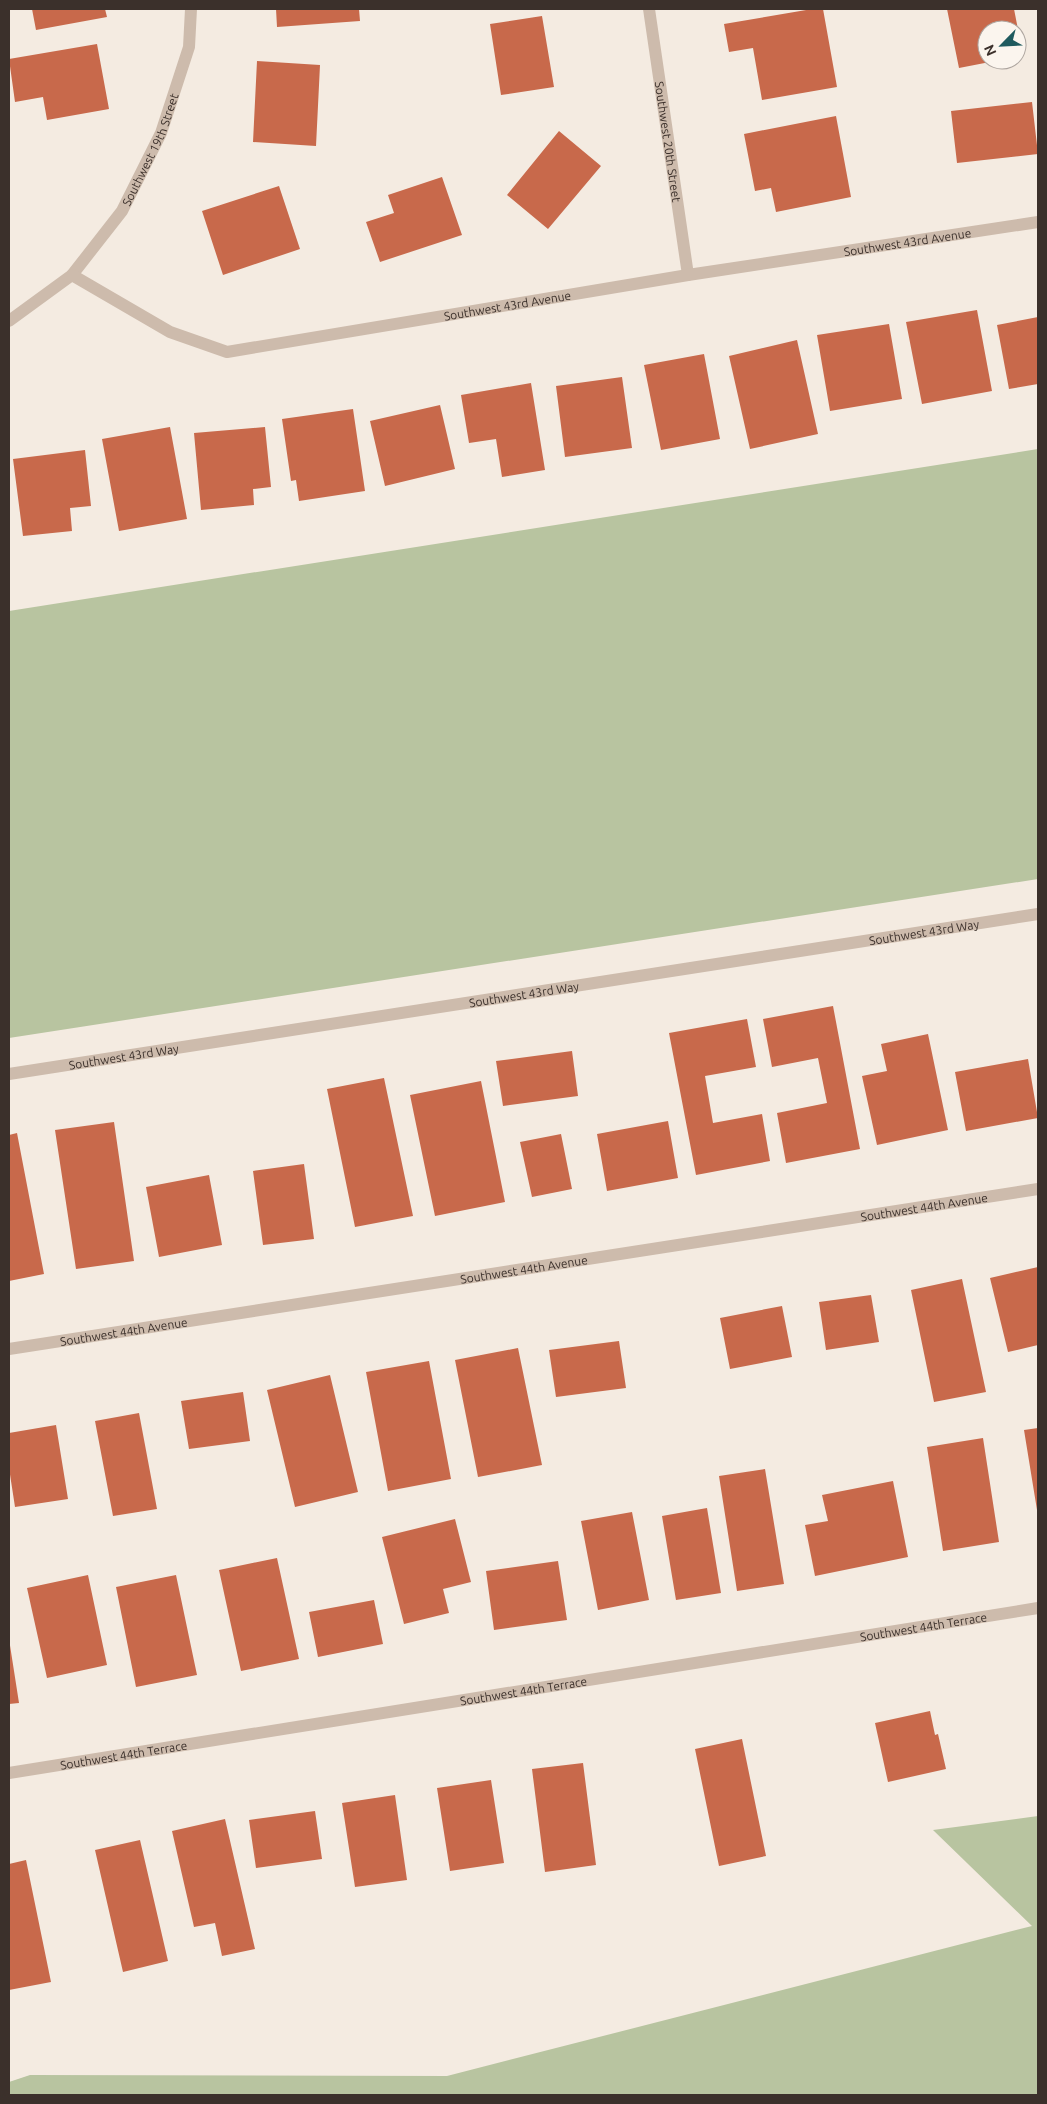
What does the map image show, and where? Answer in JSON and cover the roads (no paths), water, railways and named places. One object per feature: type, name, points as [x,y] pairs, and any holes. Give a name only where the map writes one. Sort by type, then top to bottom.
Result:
[{"type":"street","name":"Southwest 19th Street","points":[[72,275],[122,211],[161,133],[188,47],[191,9]]},
{"type":"street","name":"Southwest 20th Street","points":[[649,9],[688,275]]},
{"type":"street","name":"Southwest 43rd Avenue","points":[[72,275],[170,332],[226,352],[688,275],[1038,222]]},
{"type":"street","points":[[9,321],[72,275]]},
{"type":"street","name":"Southwest 43rd Way","points":[[9,1074],[1038,914]]},
{"type":"street","name":"Southwest 44th Avenue","points":[[9,1349],[1038,1189]]},
{"type":"street","name":"Southwest 44th Terrace","points":[[9,1773],[1038,1608]]}]
